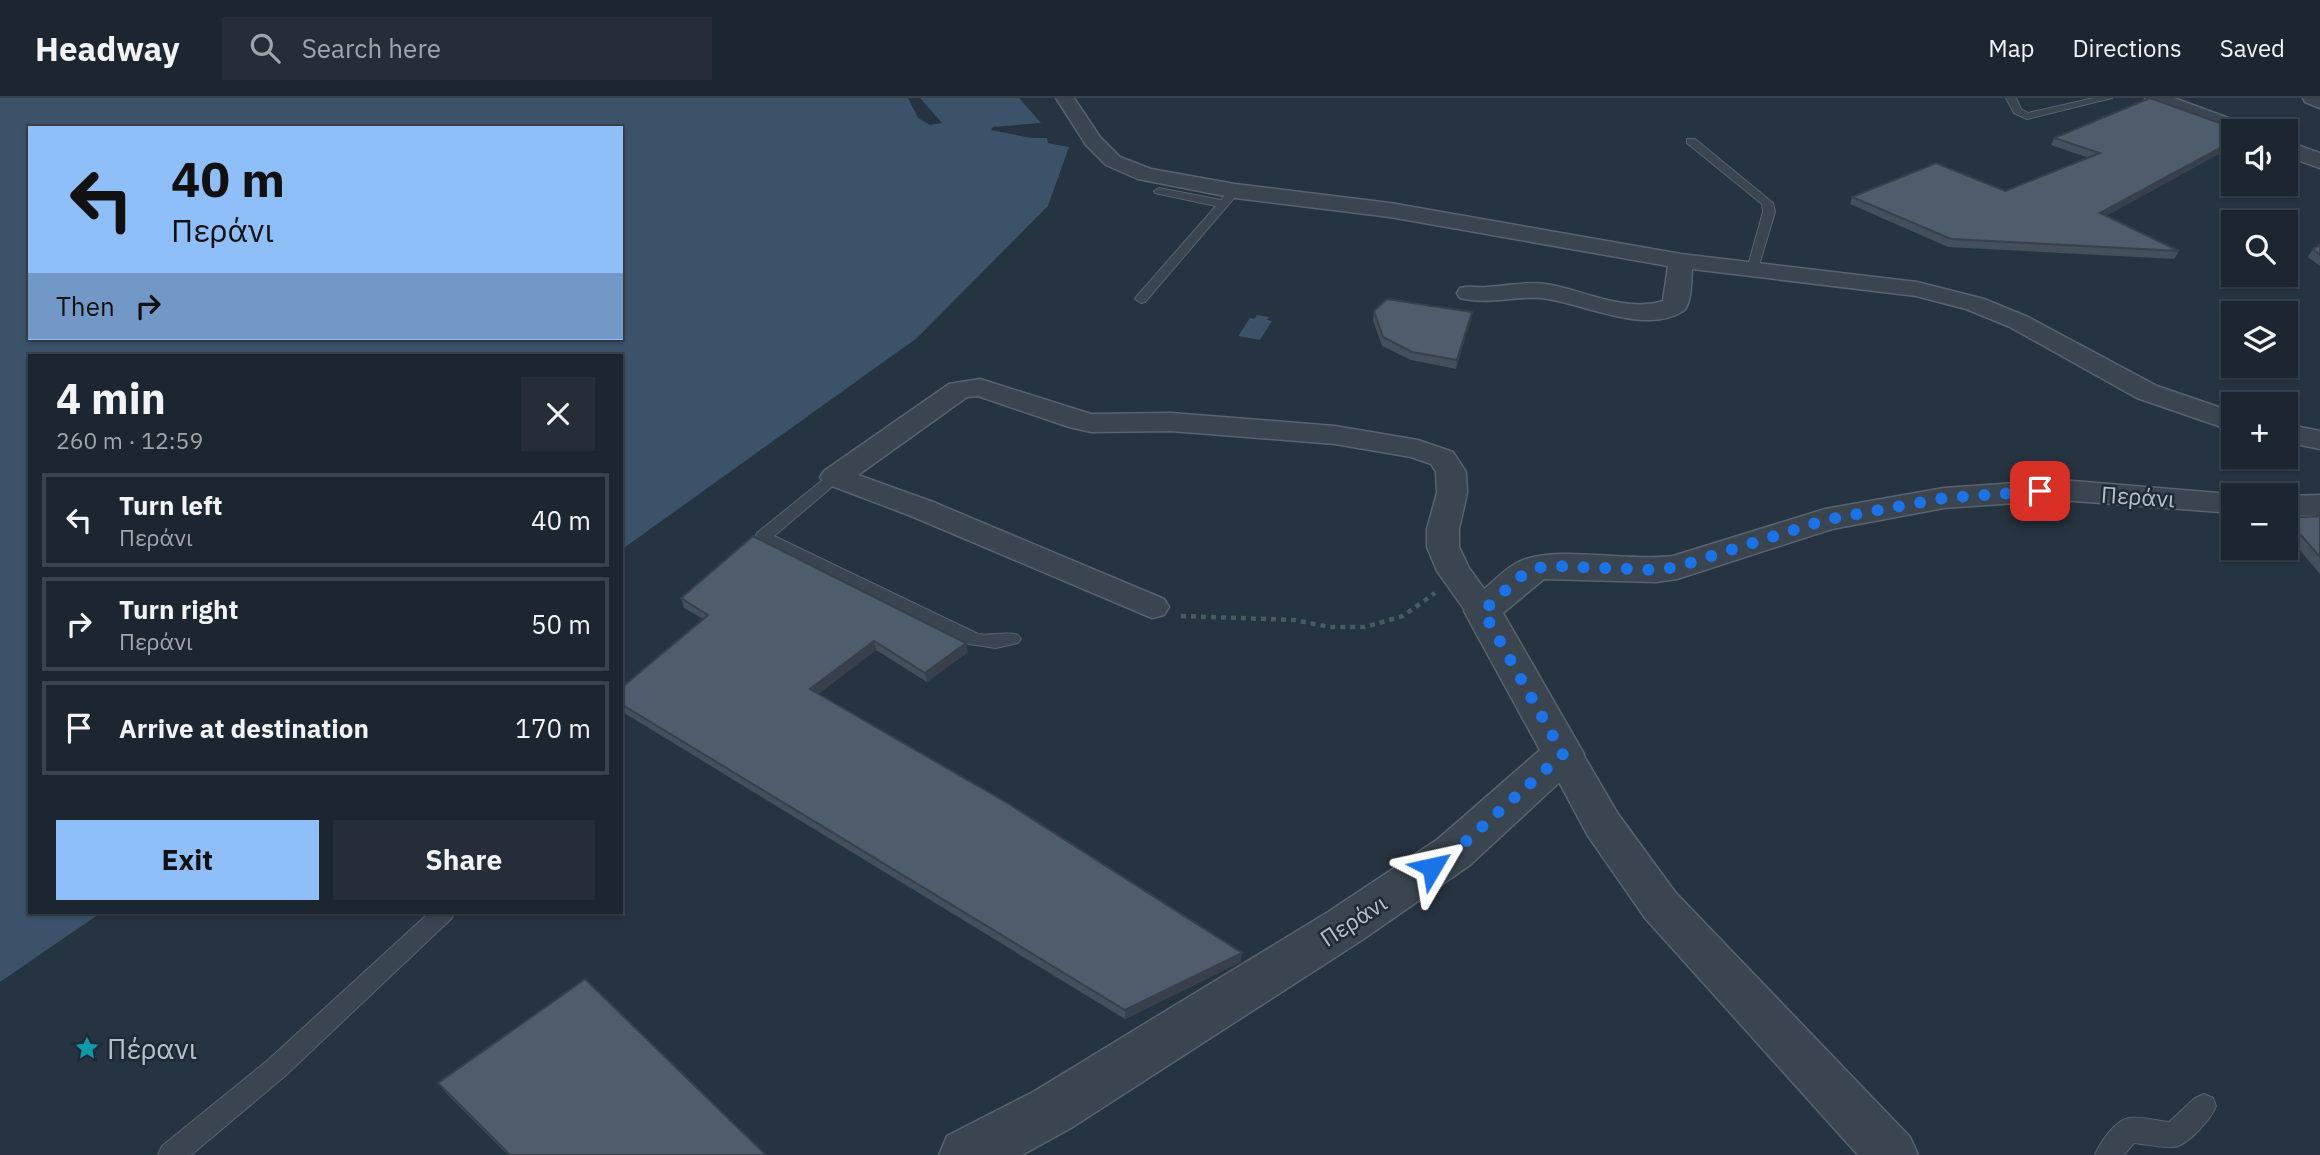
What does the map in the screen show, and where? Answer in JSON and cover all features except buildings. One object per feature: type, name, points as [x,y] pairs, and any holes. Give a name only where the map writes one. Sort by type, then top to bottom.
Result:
[{"type":"street","points":[[1065,98],[1093,141],[1113,161],[1146,174],[1229,198],[1390,210],[1681,261],[1917,289],[1975,304],[2019,322],[2147,392],[2221,418]]},
{"type":"street","points":[[2155,98],[2221,123]]},
{"type":"street","points":[[2312,98],[2320,102]]},
{"type":"street","points":[[2298,153],[2320,161]]},
{"type":"street","points":[[1469,293],[1488,295],[1546,291],[1605,306],[1665,310],[1675,306],[1681,261]]},
{"type":"street","points":[[835,477],[959,390],[968,387],[980,387],[1091,423],[1198,423],[1335,435],[1418,449],[1442,458],[1451,472],[1452,493],[1443,529],[1443,547],[1458,576],[1483,611],[1603,825],[1660,905],[1892,1155]]},
{"type":"street","points":[[2298,435],[2320,440]]},
{"type":"street","points":[[835,477],[922,509],[1152,607]]},
{"type":"street","name":"Περάνι","points":[[1483,611],[1520,577],[1535,568],[1553,566],[1656,570],[1677,567],[1825,520],[1944,498],[2061,490],[2221,502]]},
{"type":"street","points":[[2298,506],[2320,505]]},
{"type":"street","name":"Περάνι","points":[[967,1155],[1052,1110],[1345,926],[1454,852],[1563,754]]},
{"type":"lane","points":[[2011,98],[2017,111],[2027,116],[2107,98]]},
{"type":"lane","points":[[1690,141],[1767,203],[1769,212],[1753,269]]},
{"type":"lane","points":[[1159,191],[1229,198]]},
{"type":"lane","points":[[1141,299],[1229,198]]},
{"type":"lane","points":[[835,477],[763,537],[975,640],[996,642],[1012,639]]},
{"type":"lane","points":[[171,1155],[229,1111],[289,1058],[442,914]]},
{"type":"lane","points":[[2108,1155],[2129,1129],[2175,1135],[2204,1106]]},
{"type":"path","points":[[1152,607],[1187,618],[1294,620],[1330,626],[1365,627],[1403,616],[1458,576]]},
{"type":"water","points":[[0,98],[908,98],[918,118],[930,125],[942,123],[920,98],[1019,98],[1041,123],[993,127],[991,130],[1032,138],[1047,138],[1048,143],[1069,147],[1048,206],[917,338],[623,549],[623,354],[28,354],[28,914],[99,914],[0,982]]},
{"type":"water","points":[[1257,315],[1269,317],[1267,320],[1272,321],[1260,340],[1238,336],[1250,318],[1254,319]]},
{"type":"place","name":"Πέρανι","points":[[87,1048]]},
{"type":"route","points":[[1432,867],[1454,852],[1563,754],[1483,611],[1520,577],[1535,568],[1553,566],[1656,570],[1677,567],[1825,520],[1944,498],[2040,491]]}]
